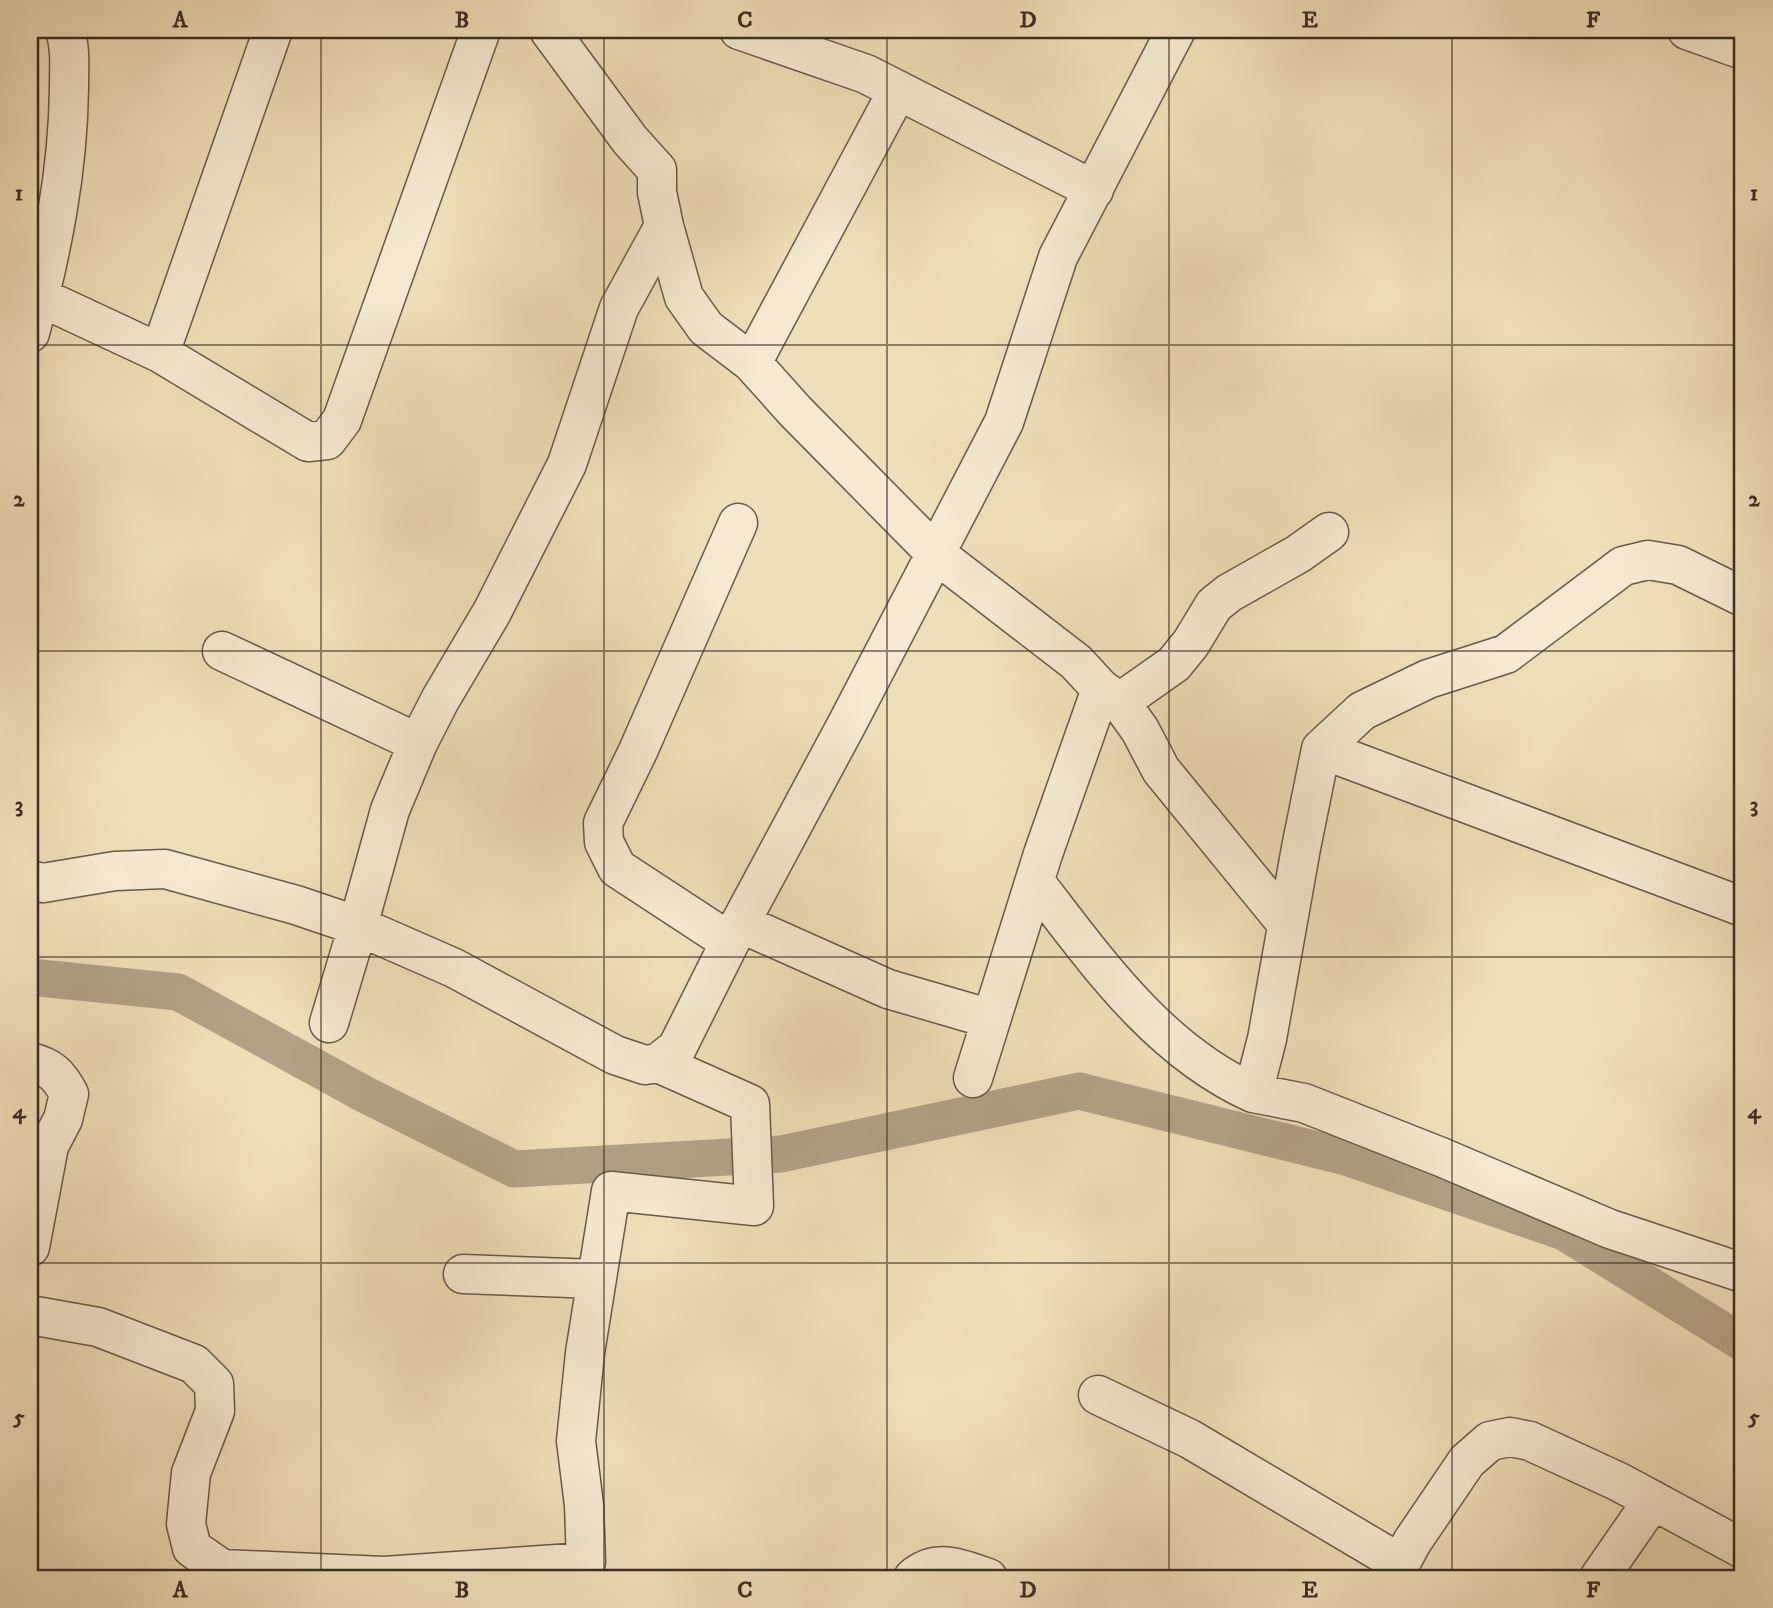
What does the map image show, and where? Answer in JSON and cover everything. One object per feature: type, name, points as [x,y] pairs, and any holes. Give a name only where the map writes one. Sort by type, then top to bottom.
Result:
[{"type":"street","points":[[30,333],[35,296],[51,251],[68,131],[70,44],[65,30]]},
{"type":"street","points":[[160,353],[273,30]]},
{"type":"street","points":[[35,296],[160,353],[308,442],[327,440],[342,420],[481,30]]},
{"type":"street","points":[[549,30],[630,140],[657,170],[657,192],[664,226],[684,297],[706,328],[752,363],[936,554],[1076,662],[1110,695],[1140,730],[1161,770],[1287,924]]},
{"type":"street","points":[[739,30],[866,74],[1094,190]]},
{"type":"street","points":[[30,880],[43,883],[115,871],[165,869],[234,886],[358,926],[454,968],[615,1055],[645,1065],[658,1063],[677,1048],[735,932],[1004,422],[1058,257],[1176,30]]},
{"type":"street","points":[[1687,30],[1743,50]]},
{"type":"street","points":[[752,363],[898,90]]},
{"type":"street","points":[[329,1023],[390,810],[418,743],[440,699],[492,612],[567,464],[619,309],[664,226]]},
{"type":"street","points":[[738,523],[638,751],[603,823],[604,842],[617,868],[735,932],[888,989],[991,1019]]},
{"type":"street","points":[[973,1078],[1035,882],[1110,695],[1174,664],[1191,643],[1214,605],[1329,532]]},
{"type":"street","points":[[1253,1093],[1267,1039],[1321,749],[1362,711],[1428,679],[1506,654],[1623,566],[1648,560],[1678,565],[1743,597]]},
{"type":"street","points":[[222,651],[418,743]]},
{"type":"street","points":[[1321,749],[1743,907]]},
{"type":"street","points":[[1035,882],[1106,973],[1177,1047],[1224,1080],[1253,1093],[1304,1103],[1441,1157],[1610,1229],[1743,1273]]},
{"type":"street","points":[[30,1062],[45,1066],[59,1075],[69,1094],[62,1119],[49,1146],[30,1247]]},
{"type":"street","points":[[30,1315],[98,1327],[194,1364],[214,1384],[215,1411],[191,1473],[186,1524],[192,1548],[222,1569],[262,1574],[384,1576],[584,1570],[584,1505],[576,1441],[585,1353],[611,1191],[754,1206],[750,1104],[658,1063]]},
{"type":"street","points":[[463,1274],[597,1279]]},
{"type":"street","points":[[1098,1395],[1190,1439],[1397,1571],[1412,1542],[1467,1461],[1490,1441],[1510,1437],[1530,1441],[1619,1482],[1743,1549]]},
{"type":"street","points":[[1599,1578],[1653,1500]]},
{"type":"street","points":[[913,1578],[932,1566],[959,1568],[988,1578]]},
{"type":"waterway","points":[[30,977],[178,992],[364,1094],[514,1169],[781,1154],[1079,1091],[1346,1157],[1564,1232],[1743,1343]]}]
